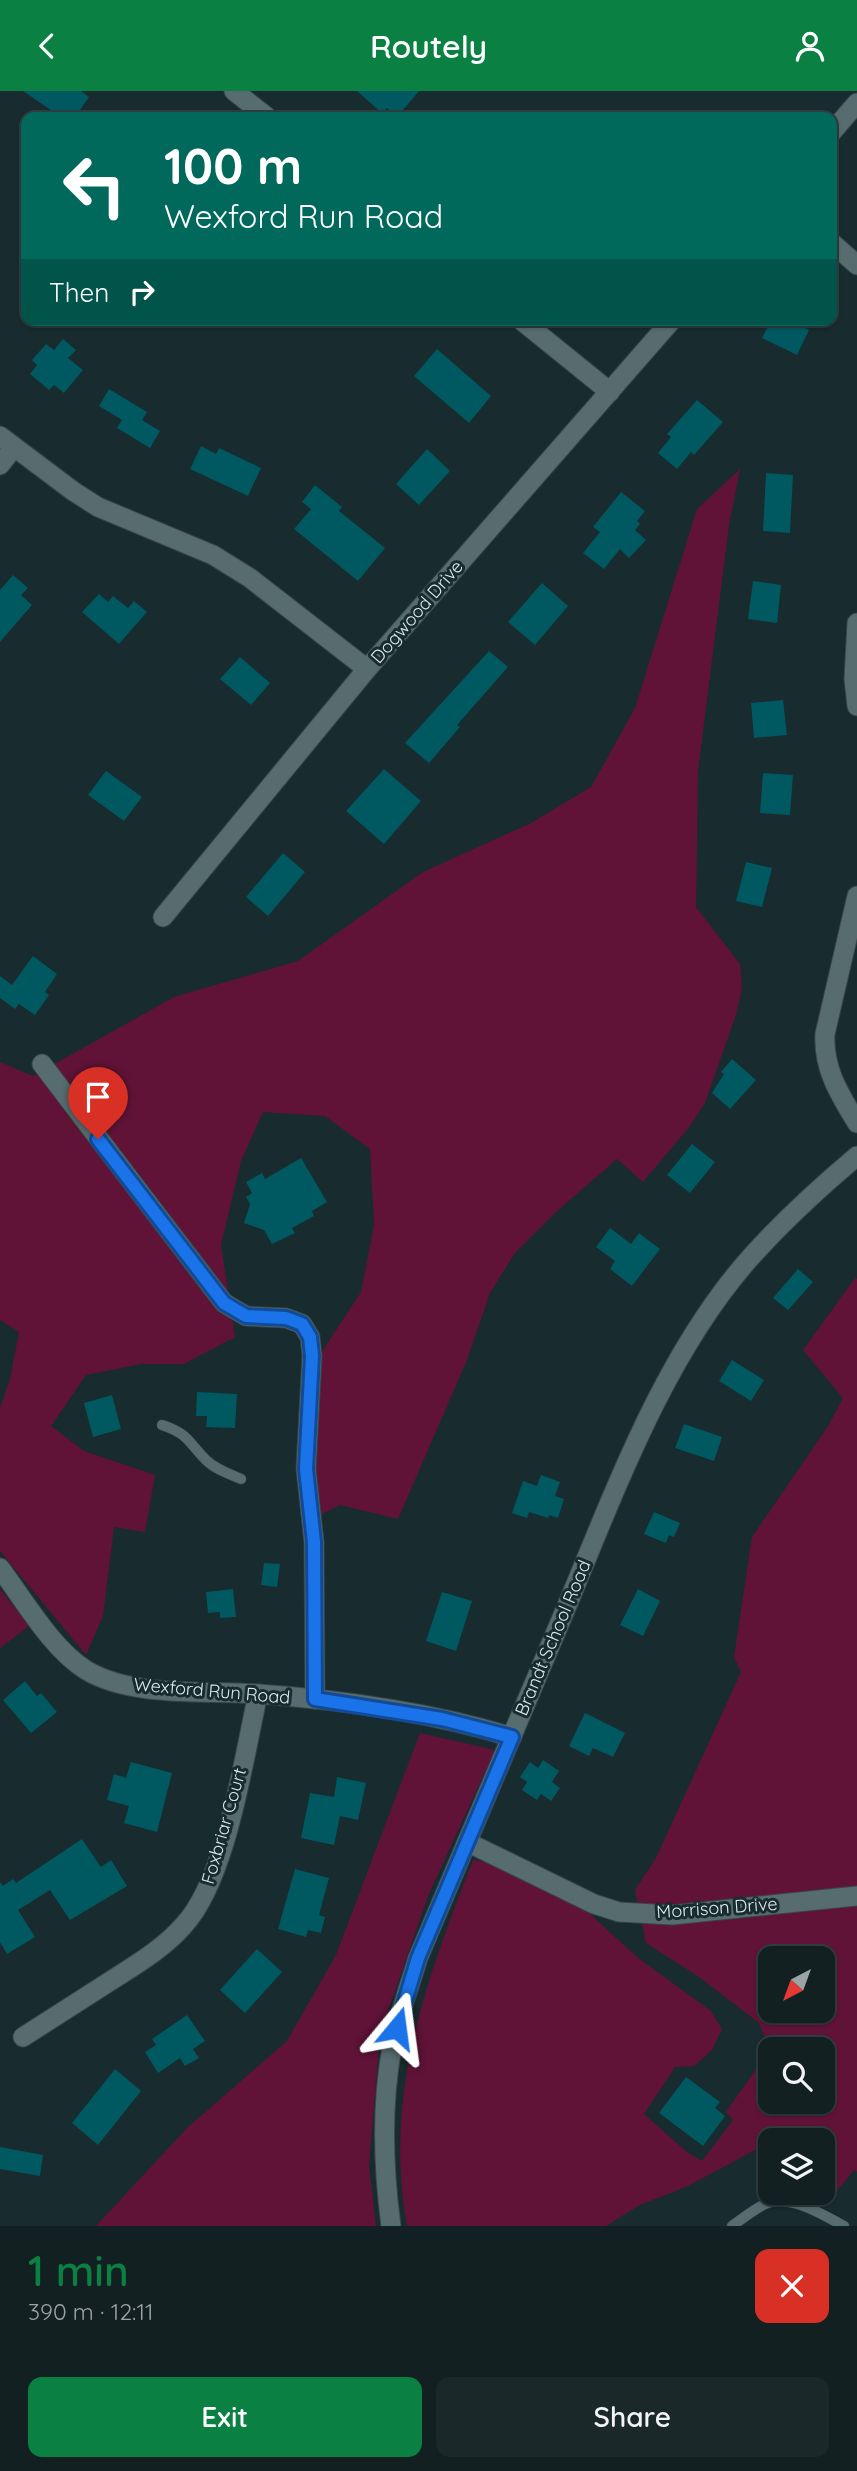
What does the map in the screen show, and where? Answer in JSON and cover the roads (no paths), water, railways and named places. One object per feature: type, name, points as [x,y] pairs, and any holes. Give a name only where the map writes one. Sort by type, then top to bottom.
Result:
[{"type":"street","points":[[234,91],[261,112]]},
{"type":"street","points":[[837,126],[857,103]]},
{"type":"street","points":[[837,247],[857,265]]},
{"type":"street","points":[[528,326],[610,392]]},
{"type":"street","name":"Dogwood Drive","points":[[7,442],[99,507],[213,555],[367,670],[667,326]]},
{"type":"street","points":[[0,465],[7,442]]},
{"type":"street","points":[[857,623],[854,679],[857,706]]},
{"type":"street","points":[[163,917],[367,670]]},
{"type":"street","points":[[857,896],[825,1034],[824,1053],[830,1074],[857,1123]]},
{"type":"street","points":[[42,1064],[224,1303],[246,1316],[286,1318],[302,1324],[310,1337],[312,1356],[306,1469],[314,1542],[315,1699]]},
{"type":"street","name":"Brandt School Road","points":[[391,2226],[385,2185],[383,2130],[393,2046],[418,1958],[623,1475],[690,1340],[748,1259],[806,1200],[857,1156]]},
{"type":"street","name":"Wexford Run Road","points":[[0,1568],[49,1634],[70,1657],[100,1677],[147,1688],[315,1699],[442,1719],[512,1737]]},
{"type":"street","name":"Foxbriar Court","points":[[23,2037],[156,1950],[186,1924],[211,1879],[231,1816],[258,1694]]},
{"type":"street","name":"Morrison Drive","points":[[467,1842],[594,1904],[620,1912],[672,1915],[857,1896]]},
{"type":"lane","points":[[162,1425],[181,1431],[207,1461],[241,1479]]},
{"type":"lane","points":[[732,2226],[767,2203],[790,2202],[844,2226]]}]
